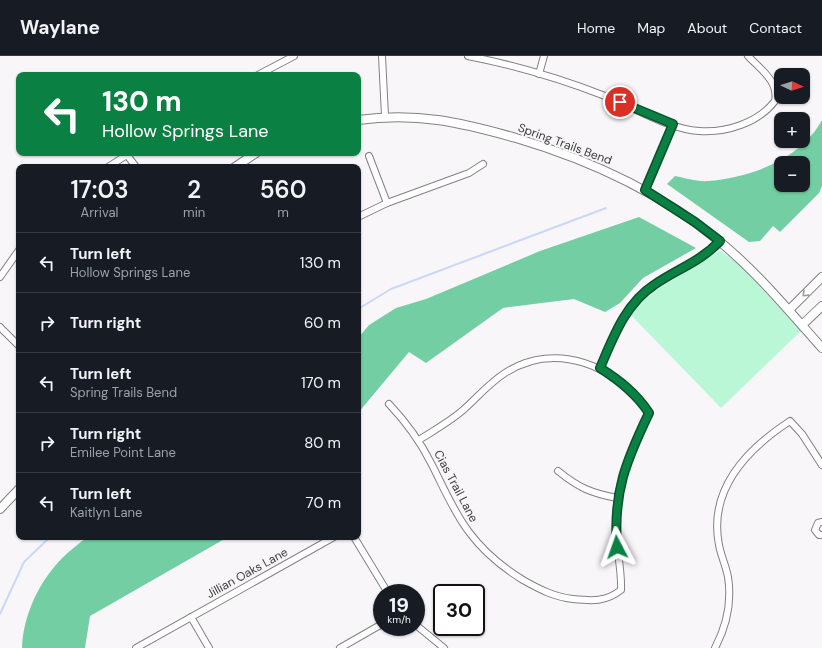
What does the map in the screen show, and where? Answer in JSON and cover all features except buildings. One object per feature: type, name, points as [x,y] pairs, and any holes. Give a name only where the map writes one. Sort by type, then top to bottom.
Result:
[{"type":"street","points":[[264,72],[294,56]]},
{"type":"street","points":[[382,56],[386,116]]},
{"type":"street","points":[[468,56],[539,74],[606,96],[673,124],[698,131],[713,131],[737,126],[750,121],[772,105],[776,95],[774,83],[748,56]]},
{"type":"street","points":[[539,74],[544,56]]},
{"type":"street","name":"Spring Trails Bend","points":[[361,120],[386,116],[453,122],[484,129],[572,156],[608,171],[645,190],[695,222],[720,241],[744,263],[822,348]]},
{"type":"street","points":[[645,190],[673,124]]},
{"type":"street","points":[[113,164],[126,156]]},
{"type":"street","points":[[240,164],[252,156]]},
{"type":"street","points":[[369,156],[387,203]]},
{"type":"street","points":[[361,216],[387,203],[469,173],[483,164]]},
{"type":"street","points":[[600,368],[625,316],[641,295],[653,285],[702,258],[720,241]]},
{"type":"street","points":[[0,277],[16,254]]},
{"type":"street","points":[[788,310],[822,277]]},
{"type":"street","points":[[802,325],[822,306]]},
{"type":"street","points":[[0,327],[16,343]]},
{"type":"street","points":[[419,440],[462,410],[502,375],[523,364],[539,360],[575,360],[600,368],[616,378],[631,390],[649,413],[631,450],[618,498],[595,494],[574,483],[558,471]]},
{"type":"street","name":"Cias Trail Lane","points":[[389,404],[405,420],[419,440],[453,507],[468,531],[484,550],[510,572],[542,591],[568,599],[596,600],[611,598],[621,590],[622,574],[618,558],[616,523],[618,498]]},
{"type":"street","points":[[715,648],[722,635],[730,597],[728,578],[719,544],[717,521],[721,498],[731,475],[745,457],[774,432],[790,421],[802,434],[822,465]]},
{"type":"street","points":[[0,509],[16,492]]},
{"type":"street","points":[[822,522],[818,523],[814,530],[819,536],[822,535]]},
{"type":"street","name":"Jillian Oaks Lane","points":[[136,648],[329,540]]},
{"type":"street","points":[[356,540],[383,584]]},
{"type":"street","points":[[191,617],[209,648]]},
{"type":"street","points":[[340,648],[373,629]]},
{"type":"street","points":[[425,632],[444,648]]},
{"type":"green space","points":[[822,120],[822,186],[819,193],[780,232],[773,226],[760,241],[749,242],[667,184],[675,176],[704,181],[724,179],[741,176],[774,163],[774,192],[810,192],[810,156],[788,156],[798,148],[810,148],[810,137]]},
{"type":"green space","points":[[639,217],[696,248],[643,278],[620,303],[605,312],[574,299],[503,308],[426,363],[409,352],[361,409],[361,334],[369,325],[396,308],[426,299],[540,251]]},
{"type":"green space","points":[[721,251],[739,264],[801,331],[721,408],[631,315],[645,299],[653,293],[712,255]]},
{"type":"green space","points":[[83,540],[223,540],[90,616],[85,648],[22,648],[25,626],[36,594],[48,575],[70,551]]},
{"type":"waterway","points":[[361,307],[391,289],[606,208]]},
{"type":"waterway","points":[[0,614],[24,562],[47,540]]},
{"type":"route","points":[[617,547],[616,523],[618,498],[623,475],[631,450],[649,413],[642,402],[631,390],[600,368],[628,310],[641,295],[653,285],[702,258],[720,241],[695,222],[645,190],[673,124],[620,102]]}]
